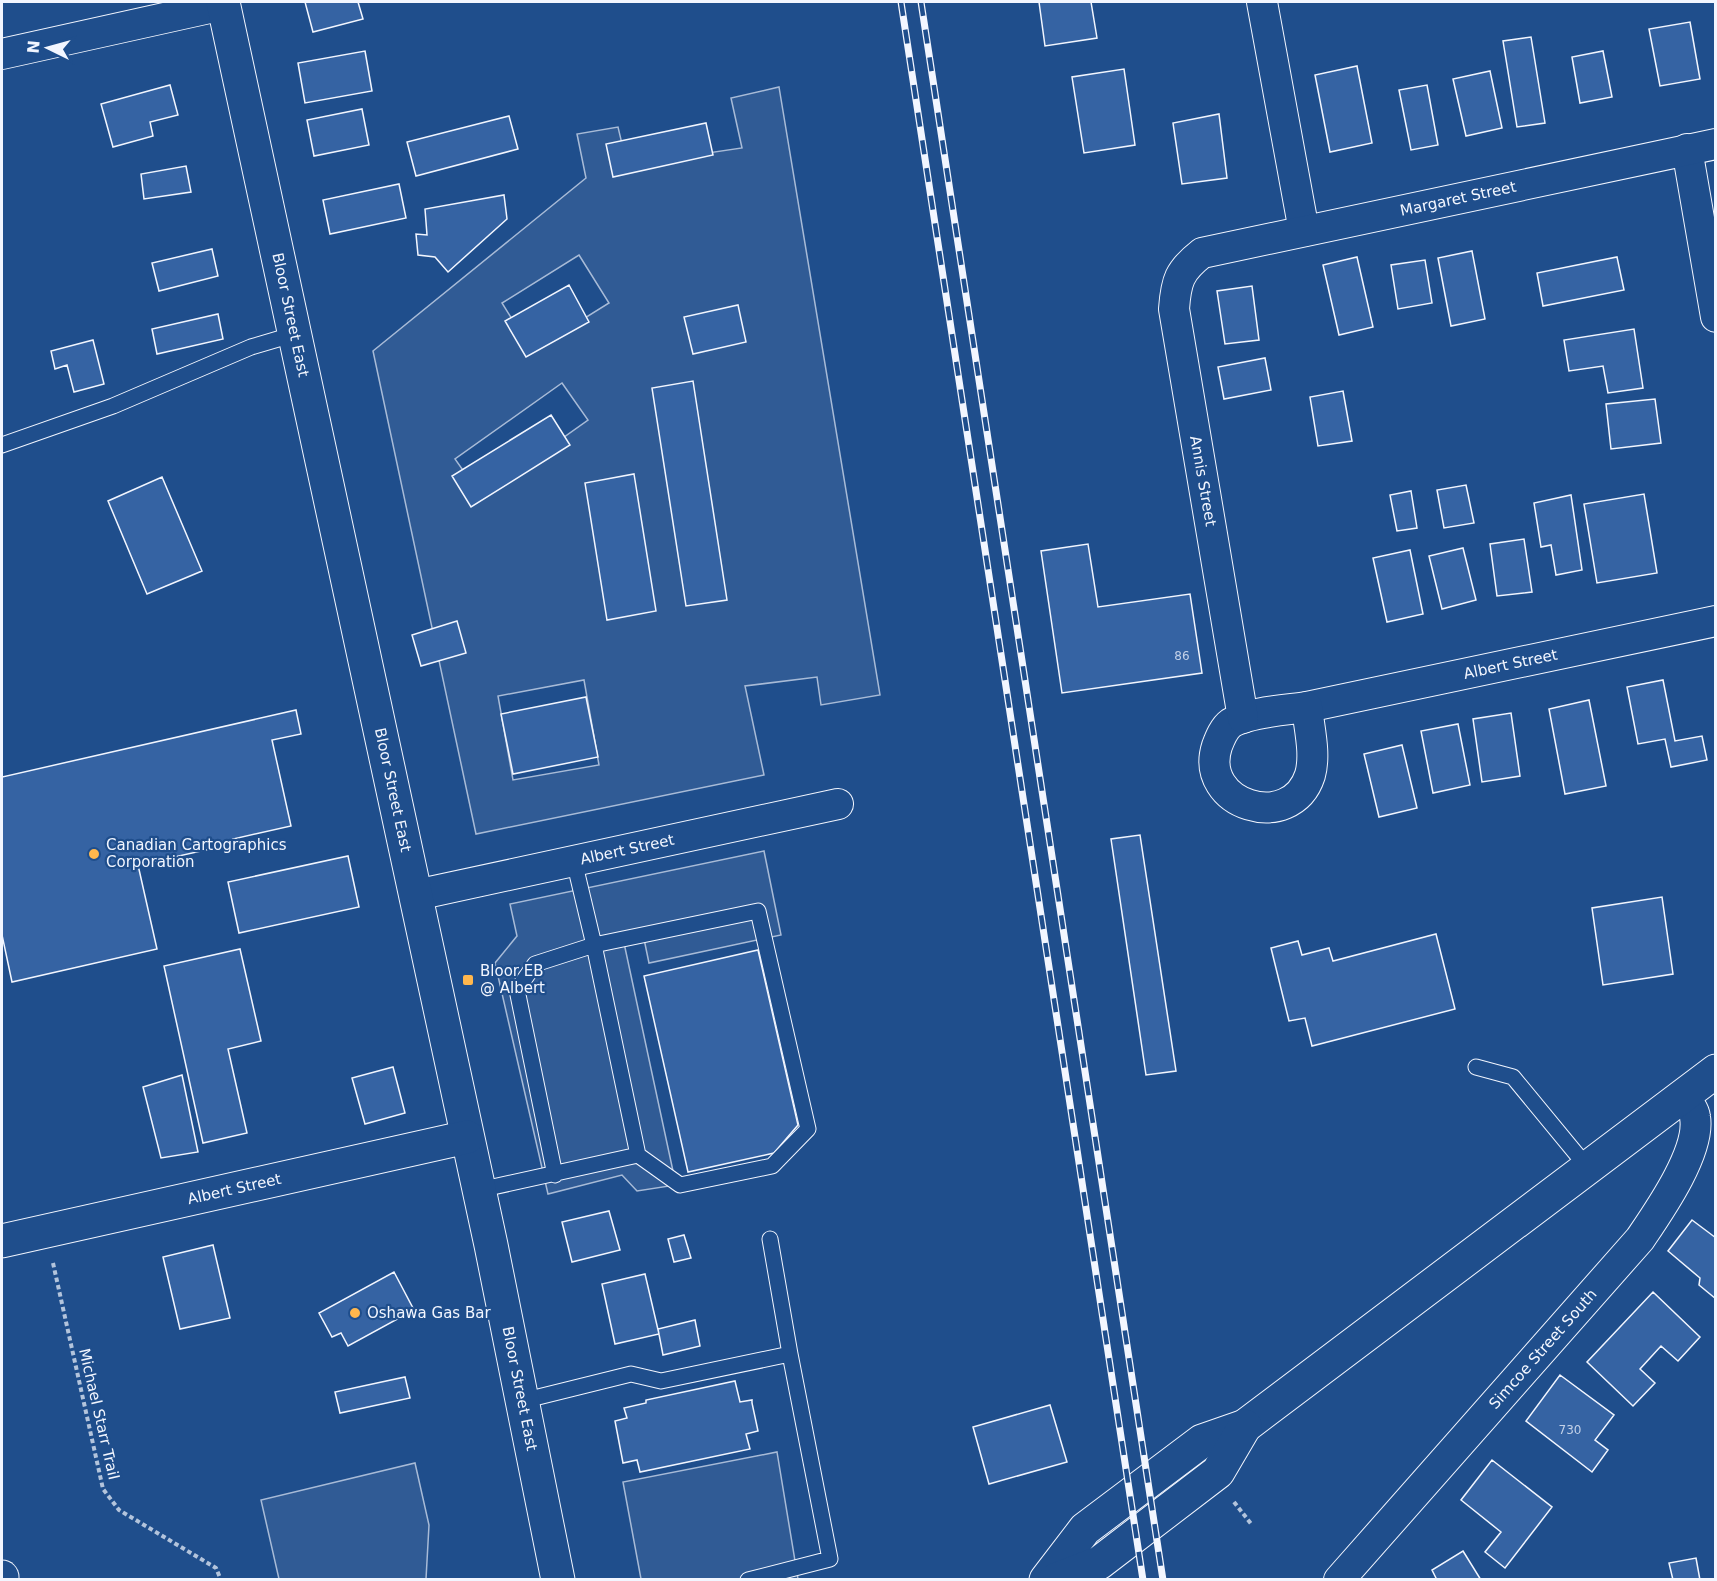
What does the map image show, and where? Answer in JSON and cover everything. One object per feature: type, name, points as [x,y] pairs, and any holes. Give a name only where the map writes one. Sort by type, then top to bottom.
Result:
[{"type":"main road","name":"Bloor Street East","points":[[223,3],[479,1190],[558,1580]]},
{"type":"main road","points":[[1046,1580],[1085,1529],[1202,1441],[1245,1426],[1716,1071]]},
{"type":"main road","name":"Albert Street","points":[[2,1241],[467,1137]]},
{"type":"main road","points":[[1055,1580],[1099,1563],[1218,1472],[1245,1426]]},
{"type":"street","points":[[1262,2],[1304,231]]},
{"type":"street","points":[[2,54],[223,3]]},
{"type":"street","points":[[1701,147],[1716,317]]},
{"type":"street","name":"Margaret Street","points":[[1202,253],[1701,147]]},
{"type":"street","name":"Annis Street","points":[[1202,253],[1189,263],[1176,282],[1174,309],[1243,718]]},
{"type":"street","name":"Albert Street","points":[[1243,718],[1307,707],[1716,621]]},
{"type":"street","points":[[1243,718],[1230,724],[1218,744],[1216,768],[1220,783],[1230,796],[1244,804],[1259,809],[1276,807],[1291,801],[1303,789],[1310,775],[1312,759],[1307,707]]},
{"type":"street","name":"Albert Street","points":[[416,895],[838,804]]},
{"type":"street","name":"Simcoe Street South","points":[[1339,1580],[1640,1239],[1659,1211],[1692,1146],[1696,1130],[1695,1114],[1683,1097]]},
{"type":"lane","points":[[2,445],[113,405],[251,347],[295,334]]},
{"type":"lane","points":[[555,1175],[518,990],[534,964],[594,945],[758,911],[808,1129],[772,1166],[680,1185],[638,1155],[594,945],[574,861]]},
{"type":"lane","points":[[1476,1067],[1513,1077],[1588,1168]]},
{"type":"lane","points":[[479,1190],[638,1155]]},
{"type":"lane","points":[[748,1580],[830,1559],[770,1239]]},
{"type":"lane","points":[[522,1401],[631,1374],[661,1381],[790,1354]]},
{"type":"path","name":"Michael Starr Trail","points":[[46,1231],[103,1490],[118,1510],[216,1568],[221,1580]]},
{"type":"path","points":[[1232,1500],[1252,1525]]},
{"type":"shaded area","points":[[779,87],[880,695],[821,705],[817,677],[745,686],[764,775],[476,834],[373,351],[586,178],[577,134],[618,127],[627,165],[742,148],[731,98]],"holes":[[[579,255],[609,303],[532,351],[502,303]],[[562,383],[588,420],[481,496],[455,459]],[[584,680],[599,765],[513,780],[498,696]]]},
{"type":"shaded area","points":[[764,851],[781,935],[649,963],[644,939],[624,943],[676,1185],[637,1191],[622,1175],[548,1194],[495,963],[517,936],[510,904]]},
{"type":"shaded area","points":[[777,1452],[798,1579],[641,1579],[623,1482]]},
{"type":"shaded area","points":[[415,1463],[429,1525],[426,1579],[279,1579],[261,1500]]},
{"type":"building","points":[[305,2],[358,2],[363,19],[313,32]]},
{"type":"building","points":[[1039,2],[1091,2],[1097,38],[1045,46]]},
{"type":"building","points":[[1690,22],[1700,79],[1660,86],[1649,29]]},
{"type":"building","points":[[1531,37],[1545,123],[1517,127],[1503,41]]},
{"type":"building","points":[[365,51],[372,91],[305,103],[298,63]]},
{"type":"building","points":[[1603,51],[1612,97],[1580,103],[1572,57]]},
{"type":"building","points":[[1357,66],[1372,143],[1330,152],[1315,75]]},
{"type":"building","points":[[1124,69],[1135,145],[1084,153],[1072,77]]},
{"type":"building","points":[[1490,71],[1502,128],[1466,136],[1453,79]]},
{"type":"building","points":[[170,85],[178,115],[150,122],[153,136],[113,147],[101,104]]},
{"type":"building","points":[[1427,85],[1438,145],[1411,150],[1399,90]]},
{"type":"building","points":[[362,109],[369,145],[314,156],[307,120]]},
{"type":"building","points":[[1219,114],[1227,178],[1182,184],[1173,123]]},
{"type":"building","points":[[509,116],[518,149],[416,176],[407,142]]},
{"type":"building","points":[[706,123],[713,155],[613,177],[606,144]]},
{"type":"building","points":[[186,166],[191,192],[144,199],[141,174]]},
{"type":"building","points":[[399,184],[406,218],[330,234],[323,200]]},
{"type":"building","points":[[504,195],[507,219],[448,272],[435,257],[418,255],[416,234],[427,235],[425,209]]},
{"type":"building","points":[[212,249],[218,276],[159,291],[152,263]]},
{"type":"building","points":[[1472,251],[1485,319],[1451,326],[1438,258]]},
{"type":"building","points":[[1357,257],[1373,327],[1339,335],[1323,265]]},
{"type":"building","points":[[1617,257],[1624,290],[1543,306],[1537,273]]},
{"type":"building","points":[[1425,260],[1432,303],[1398,309],[1391,265]]},
{"type":"building","points":[[569,285],[589,322],[526,357],[505,321]]},
{"type":"building","points":[[1252,286],[1259,340],[1225,344],[1217,291]]},
{"type":"building","points":[[738,305],[746,342],[693,354],[684,317]]},
{"type":"building","points":[[218,314],[223,339],[157,354],[152,329]]},
{"type":"building","points":[[1634,329],[1643,388],[1608,393],[1603,366],[1569,371],[1564,340]]},
{"type":"building","points":[[93,340],[104,384],[74,392],[67,365],[55,369],[51,351]]},
{"type":"building","points":[[1265,358],[1271,390],[1224,399],[1218,367]]},
{"type":"building","points":[[693,381],[727,600],[686,606],[652,388]]},
{"type":"building","points":[[1343,391],[1352,441],[1318,446],[1310,397]]},
{"type":"building","points":[[1655,399],[1661,443],[1611,449],[1606,404]]},
{"type":"building","points":[[551,415],[570,445],[471,507],[452,476]]},
{"type":"building","points":[[634,474],[656,611],[607,620],[585,483]]},
{"type":"building","points":[[162,477],[202,571],[147,594],[108,501]]},
{"type":"building","points":[[1466,485],[1474,523],[1444,528],[1437,490]]},
{"type":"building","points":[[1411,491],[1417,528],[1397,531],[1390,495]]},
{"type":"building","points":[[1644,494],[1657,573],[1597,583],[1584,504]]},
{"type":"building","points":[[1571,495],[1582,570],[1556,575],[1551,545],[1541,547],[1534,503]]},
{"type":"building","points":[[1524,539],[1532,592],[1497,596],[1490,544]]},
{"type":"building","points":[[1088,544],[1098,607],[1190,594],[1202,673],[1062,693],[1041,551]]},
{"type":"building","points":[[1463,548],[1476,600],[1442,609],[1429,556]]},
{"type":"building","points":[[1410,550],[1423,614],[1387,622],[1373,558]]},
{"type":"building","points":[[457,621],[466,653],[421,666],[412,635]]},
{"type":"building","points":[[1663,680],[1675,741],[1702,736],[1707,760],[1671,767],[1665,739],[1638,744],[1627,687]]},
{"type":"building","points":[[586,697],[598,757],[513,774],[501,714]]},
{"type":"building","points":[[1589,700],[1606,786],[1565,794],[1549,709]]},
{"type":"building","name":"Canadian Cartographics Corporation","points":[[296,710],[301,734],[272,740],[291,826],[233,839],[233,844],[138,865],[157,949],[12,982],[2,935],[2,777]]},
{"type":"building","points":[[1511,713],[1520,776],[1482,782],[1473,719]]},
{"type":"building","points":[[1458,724],[1470,785],[1433,793],[1421,731]]},
{"type":"building","points":[[1402,745],[1417,808],[1379,817],[1364,754]]},
{"type":"building","points":[[1140,835],[1176,1071],[1146,1075],[1111,839]]},
{"type":"building","points":[[348,856],[359,907],[239,933],[228,882]]},
{"type":"building","points":[[1662,897],[1673,974],[1603,985],[1592,908]]},
{"type":"building","points":[[1436,934],[1455,1009],[1312,1046],[1305,1018],[1289,1021],[1271,948],[1298,941],[1302,955],[1329,948],[1333,961]]},
{"type":"building","points":[[240,949],[261,1041],[228,1049],[247,1133],[203,1143],[164,966]]},
{"type":"building","points":[[758,950],[798,1125],[774,1153],[688,1172],[644,976]]},
{"type":"building","points":[[393,1067],[405,1113],[365,1124],[352,1078]]},
{"type":"building","points":[[182,1075],[198,1152],[161,1158],[143,1087]]},
{"type":"building","points":[[609,1211],[620,1250],[572,1262],[562,1222]]},
{"type":"building","points":[[1692,1220],[1716,1238],[1716,1299],[1699,1285],[1700,1278],[1668,1251]]},
{"type":"building","points":[[684,1235],[691,1258],[674,1262],[668,1239]]},
{"type":"building","points":[[213,1245],[230,1318],[180,1329],[163,1257]]},
{"type":"building","points":[[394,1272],[414,1310],[348,1346],[341,1333],[332,1337],[319,1313]]},
{"type":"building","points":[[645,1274],[659,1334],[615,1344],[602,1284]]},
{"type":"building","points":[[1653,1292],[1700,1337],[1678,1361],[1661,1346],[1640,1369],[1655,1383],[1633,1406],[1587,1362]]},
{"type":"building","points":[[695,1320],[700,1346],[663,1355],[658,1329]]},
{"type":"building","points":[[1560,1375],[1614,1415],[1595,1440],[1608,1450],[1592,1472],[1526,1421]]},
{"type":"building","points":[[405,1377],[410,1398],[340,1413],[335,1392]]},
{"type":"building","points":[[735,1381],[740,1402],[752,1400],[758,1431],[746,1434],[750,1449],[640,1472],[637,1460],[623,1463],[615,1421],[627,1418],[624,1408],[646,1403],[646,1400]]},
{"type":"building","points":[[1050,1405],[1067,1462],[989,1484],[973,1427]]},
{"type":"building","points":[[1492,1460],[1552,1507],[1505,1568],[1485,1552],[1501,1532],[1461,1500]]},
{"type":"building","points":[[1463,1551],[1481,1580],[1437,1580],[1432,1570]]},
{"type":"building","points":[[1696,1558],[1700,1580],[1673,1580],[1669,1563]]},
{"type":"railway","points":[[901,2],[1143,1580]]},
{"type":"railway","points":[[921,2],[1163,1580]]},
{"type":"place","name":"Canadian Cartographics Corporation","points":[[94,854]]},
{"type":"place","name":"Bloor EB @ Albert","points":[[468,980]]},
{"type":"place","name":"Oshawa Gas Bar","points":[[355,1313]]}]
